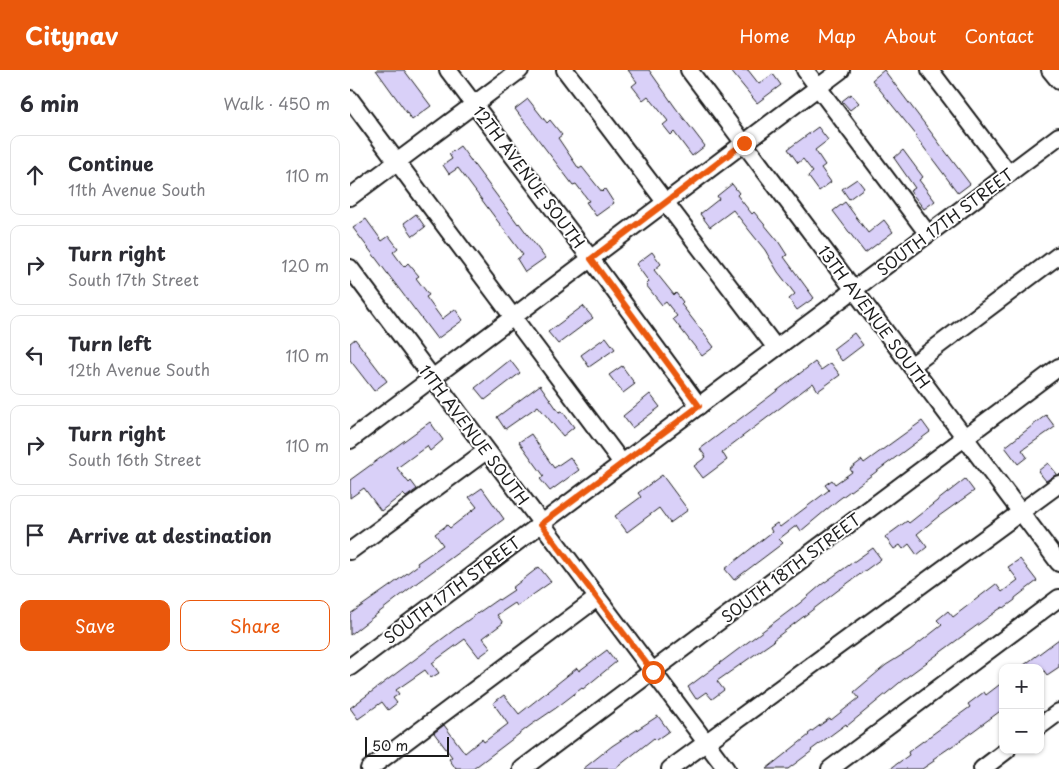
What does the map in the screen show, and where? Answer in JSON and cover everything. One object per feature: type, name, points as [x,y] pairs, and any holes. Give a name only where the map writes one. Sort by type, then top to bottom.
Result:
[{"type":"street","name":"12TH AVENUE SOUTH","points":[[448,70],[699,406]]},
{"type":"street","points":[[350,197],[520,70]]},
{"type":"street","points":[[564,70],[776,348]]},
{"type":"street","name":"13TH AVENUE SOUTH","points":[[689,70],[1059,563]]},
{"type":"street","points":[[806,70],[928,234]]},
{"type":"street","points":[[352,434],[432,378],[841,70]]},
{"type":"street","points":[[930,70],[1009,174]]},
{"type":"street","points":[[1050,70],[1059,82]]},
{"type":"street","points":[[350,99],[622,463]]},
{"type":"street","name":"SOUTH 17TH STREET","points":[[350,667],[1059,136]]},
{"type":"street","points":[[911,366],[1059,255]]},
{"type":"street","name":"11TH AVENUE SOUTH","points":[[350,268],[726,769]]},
{"type":"street","name":"SOUTH 18TH STREET","points":[[522,769],[1059,367]]},
{"type":"street","points":[[350,550],[486,451]]},
{"type":"street","points":[[670,769],[1059,484]]},
{"type":"street","points":[[369,769],[596,598]]},
{"type":"street","points":[[830,769],[1059,598]]},
{"type":"street","points":[[1044,723],[1059,712]]},
{"type":"street","points":[[982,769],[1002,754]]},
{"type":"building","points":[[376,70],[404,70],[431,106],[412,120]]},
{"type":"building","points":[[628,70],[649,70],[705,146],[692,156],[674,132],[671,135],[663,125],[668,121],[648,96],[643,100],[632,86],[637,82]]},
{"type":"building","points":[[730,70],[748,70],[759,84],[773,74],[781,85],[757,103]]},
{"type":"building","points":[[884,70],[970,184],[958,193],[917,136],[872,80]]},
{"type":"building","points":[[851,94],[859,103],[850,110],[842,101]]},
{"type":"building","points":[[528,99],[547,123],[550,120],[562,135],[558,138],[579,169],[582,167],[602,192],[605,189],[614,203],[596,216],[586,202],[589,201],[576,184],[573,185],[515,109]]},
{"type":"building","points":[[818,127],[828,140],[815,150],[825,165],[821,168],[831,182],[819,191],[808,176],[813,172],[803,159],[798,163],[788,149]]},
{"type":"building","points":[[460,146],[545,258],[525,272],[517,259],[523,255],[458,168],[449,174],[443,165],[452,159],[449,154]]},
{"type":"building","points":[[903,150],[923,177],[919,180],[935,201],[924,209],[910,191],[915,188],[894,158]]},
{"type":"building","points":[[857,179],[864,188],[849,199],[842,189]]},
{"type":"building","points":[[732,184],[739,193],[737,195],[752,214],[754,212],[778,241],[787,255],[784,257],[814,298],[797,310],[789,299],[795,294],[778,272],[765,250],[733,210],[710,227],[700,214],[719,199],[717,196]]},
{"type":"building","points":[[845,202],[868,233],[884,220],[893,232],[865,253],[833,211]]},
{"type":"building","points":[[416,214],[425,227],[413,236],[404,223]]},
{"type":"building","points":[[366,219],[382,241],[389,236],[398,248],[393,252],[404,267],[408,263],[419,276],[416,278],[429,295],[426,297],[442,319],[455,309],[463,320],[437,339],[353,228]]},
{"type":"building","points":[[652,252],[661,264],[654,270],[674,295],[676,293],[683,302],[681,304],[714,347],[702,356],[673,319],[677,316],[666,302],[662,305],[646,285],[649,282],[636,264]]},
{"type":"building","points":[[583,306],[593,318],[558,344],[548,332]]},
{"type":"building","points":[[854,333],[863,345],[842,361],[833,349]]},
{"type":"building","points":[[606,337],[615,349],[589,367],[581,355]]},
{"type":"building","points":[[355,339],[387,381],[374,391],[350,360],[350,343]]},
{"type":"building","points":[[510,360],[520,373],[485,400],[475,388]]},
{"type":"building","points":[[815,362],[821,370],[831,363],[840,375],[818,391],[813,383],[722,452],[727,460],[703,478],[694,466],[706,457],[700,449]]},
{"type":"building","points":[[622,366],[635,384],[623,393],[609,375]]},
{"type":"building","points":[[540,385],[559,412],[562,411],[574,427],[563,436],[538,406],[505,429],[497,417]]},
{"type":"building","points":[[650,394],[660,407],[632,428],[623,416]]},
{"type":"building","points":[[1046,415],[1055,427],[1022,450],[1027,457],[1018,464],[1005,447]]},
{"type":"building","points":[[922,421],[930,432],[838,500],[801,531],[797,525],[779,539],[783,543],[734,580],[725,569],[772,532],[770,528],[777,523],[780,527],[829,490],[825,485],[832,480],[835,484],[852,472],[850,469],[862,460],[864,463]]},
{"type":"building","points":[[430,422],[443,440],[430,451],[427,446],[397,468],[409,483],[411,481],[417,489],[406,497],[403,494],[381,511],[364,488],[350,498],[350,480]]},
{"type":"building","points":[[531,434],[554,468],[570,457],[579,470],[550,491],[540,479],[544,476],[519,442]]},
{"type":"building","points":[[1048,463],[1057,474],[1046,481],[1038,471]]},
{"type":"building","points":[[662,475],[688,510],[670,523],[659,508],[627,532],[615,516],[641,497],[638,493]]},
{"type":"building","points":[[965,479],[974,491],[917,534],[927,547],[917,555],[909,544],[903,549],[900,545],[894,549],[885,537],[907,521],[909,523]]},
{"type":"building","points":[[482,488],[504,519],[350,635],[350,614],[443,545],[435,534],[447,525],[450,528],[477,507],[469,497]]},
{"type":"building","points":[[873,548],[881,559],[774,641],[717,681],[724,690],[712,699],[706,692],[696,699],[688,687],[800,603],[821,585]]},
{"type":"building","points":[[1020,559],[1037,581],[1015,598],[1015,600],[998,610],[904,679],[847,726],[846,724],[788,769],[766,769],[808,734],[830,718],[831,720],[859,698],[854,692],[886,665],[910,650],[942,625],[937,620],[948,611],[953,617],[996,584],[1002,592],[1018,580],[1008,567]]},
{"type":"building","points":[[539,567],[551,582],[517,606],[515,603],[497,615],[503,623],[483,638],[491,648],[479,657],[465,639],[432,663],[439,673],[431,678],[425,670],[396,690],[399,694],[393,698],[397,703],[388,710],[382,702],[358,719],[350,708],[454,630],[514,590],[512,588]]},
{"type":"building","points":[[1059,639],[1059,667],[1047,675],[1044,671],[1044,664],[1025,664]]},
{"type":"building","points":[[607,650],[616,662],[583,689],[473,769],[456,769],[449,759],[452,757],[434,733],[444,725],[465,753],[482,739],[484,742],[508,724],[493,703],[504,695],[519,714],[577,668],[579,671]]},
{"type":"building","points":[[999,685],[999,712],[922,769],[890,769],[909,755],[908,752],[970,707],[968,704],[984,692],[986,695]]},
{"type":"building","points":[[658,716],[669,731],[656,740],[654,738],[615,769],[583,769],[612,746]]},
{"type":"route","points":[[653,672],[541,524],[699,406],[591,259],[744,143]]}]
